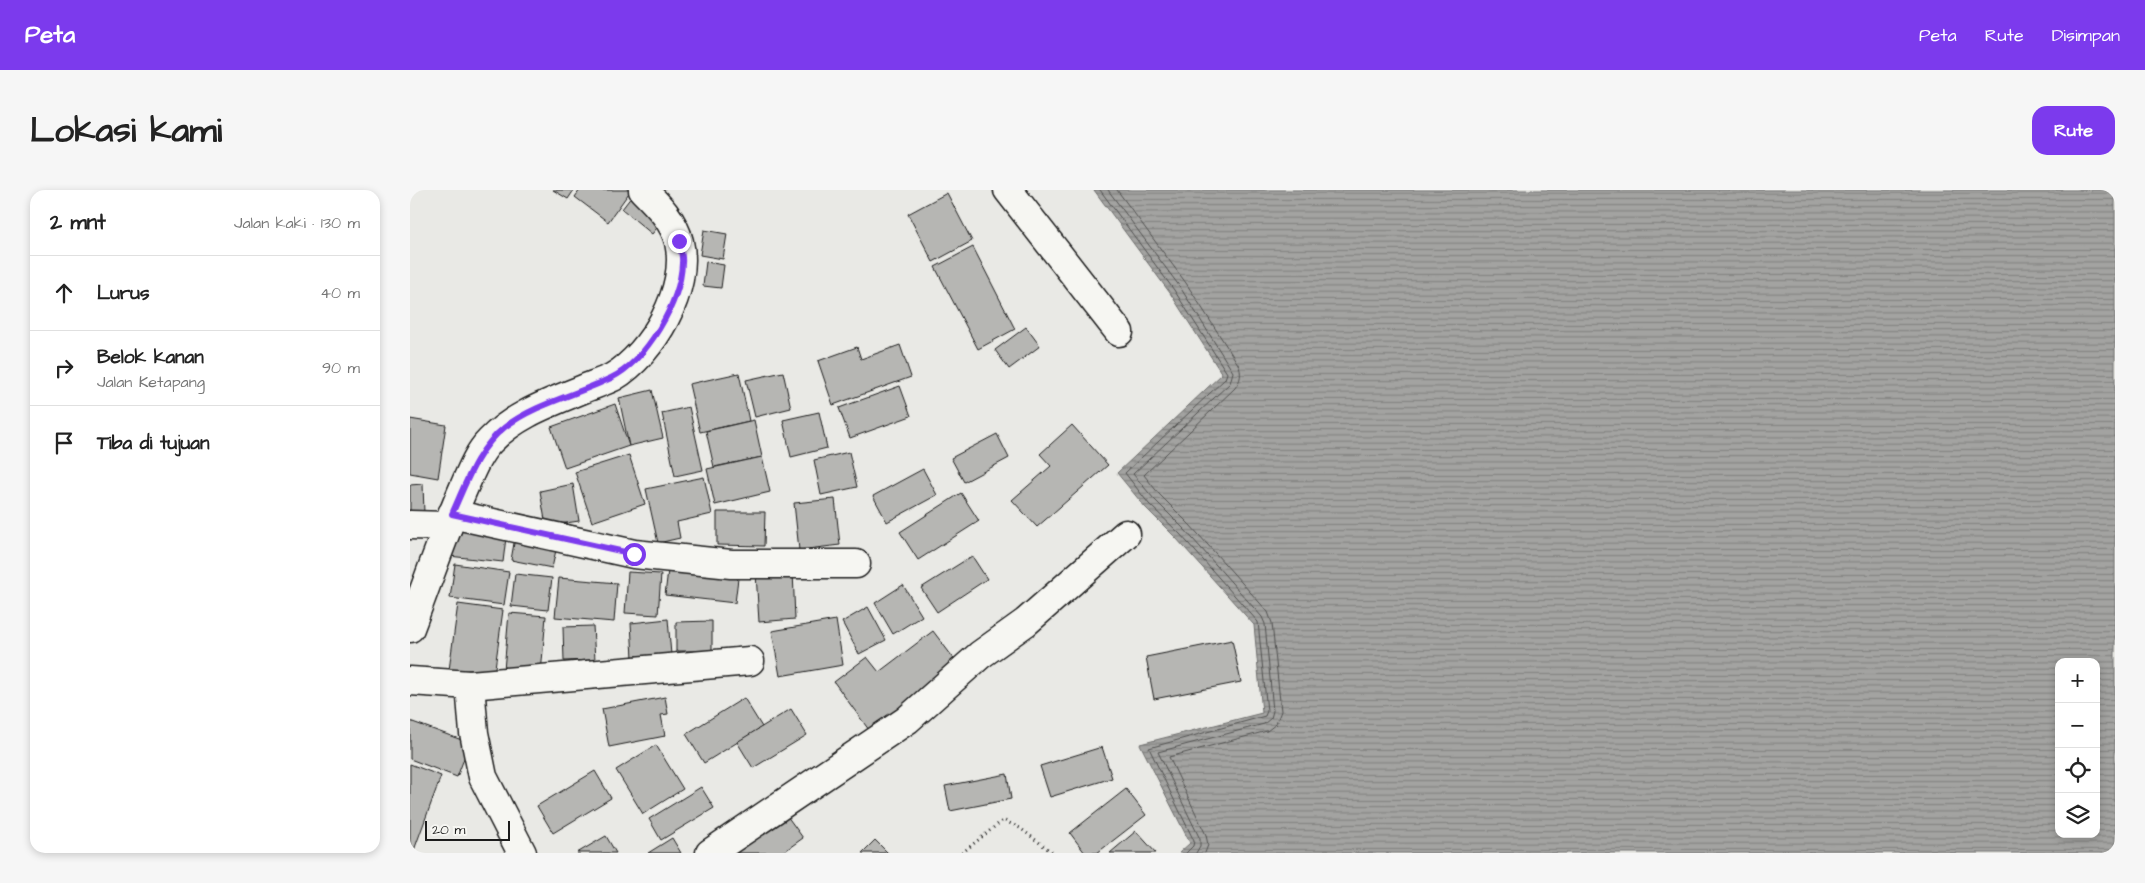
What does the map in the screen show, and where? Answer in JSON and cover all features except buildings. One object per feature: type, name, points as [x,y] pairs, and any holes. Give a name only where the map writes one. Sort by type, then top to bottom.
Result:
[{"type":"street","points":[[410,628],[450,520],[475,462],[488,442],[520,416],[613,377],[639,356],[665,320],[678,290],[682,263],[679,241],[670,219],[643,190]]},
{"type":"street","points":[[1008,190],[1118,332]]},
{"type":"street","points":[[410,525],[450,520],[634,554],[732,564],[856,564]]},
{"type":"street","points":[[710,853],[907,720],[980,655],[1026,622],[1126,534]]},
{"type":"street","points":[[410,681],[470,685],[750,661]]},
{"type":"street","points":[[470,685],[474,733],[483,778],[522,853]]},
{"type":"path","points":[[962,853],[1003,820],[1020,828],[1054,853]]},
{"type":"water","points":[[1094,190],[2115,190],[2115,853],[1179,853],[1190,843],[1140,744],[1262,713],[1254,625],[1176,538],[1145,507],[1117,473],[1222,374],[1170,293]]},
{"type":"route","points":[[634,554],[452,514],[475,462],[488,442],[504,428],[520,416],[613,377],[639,356],[665,320],[678,290],[682,263],[679,241]]}]
